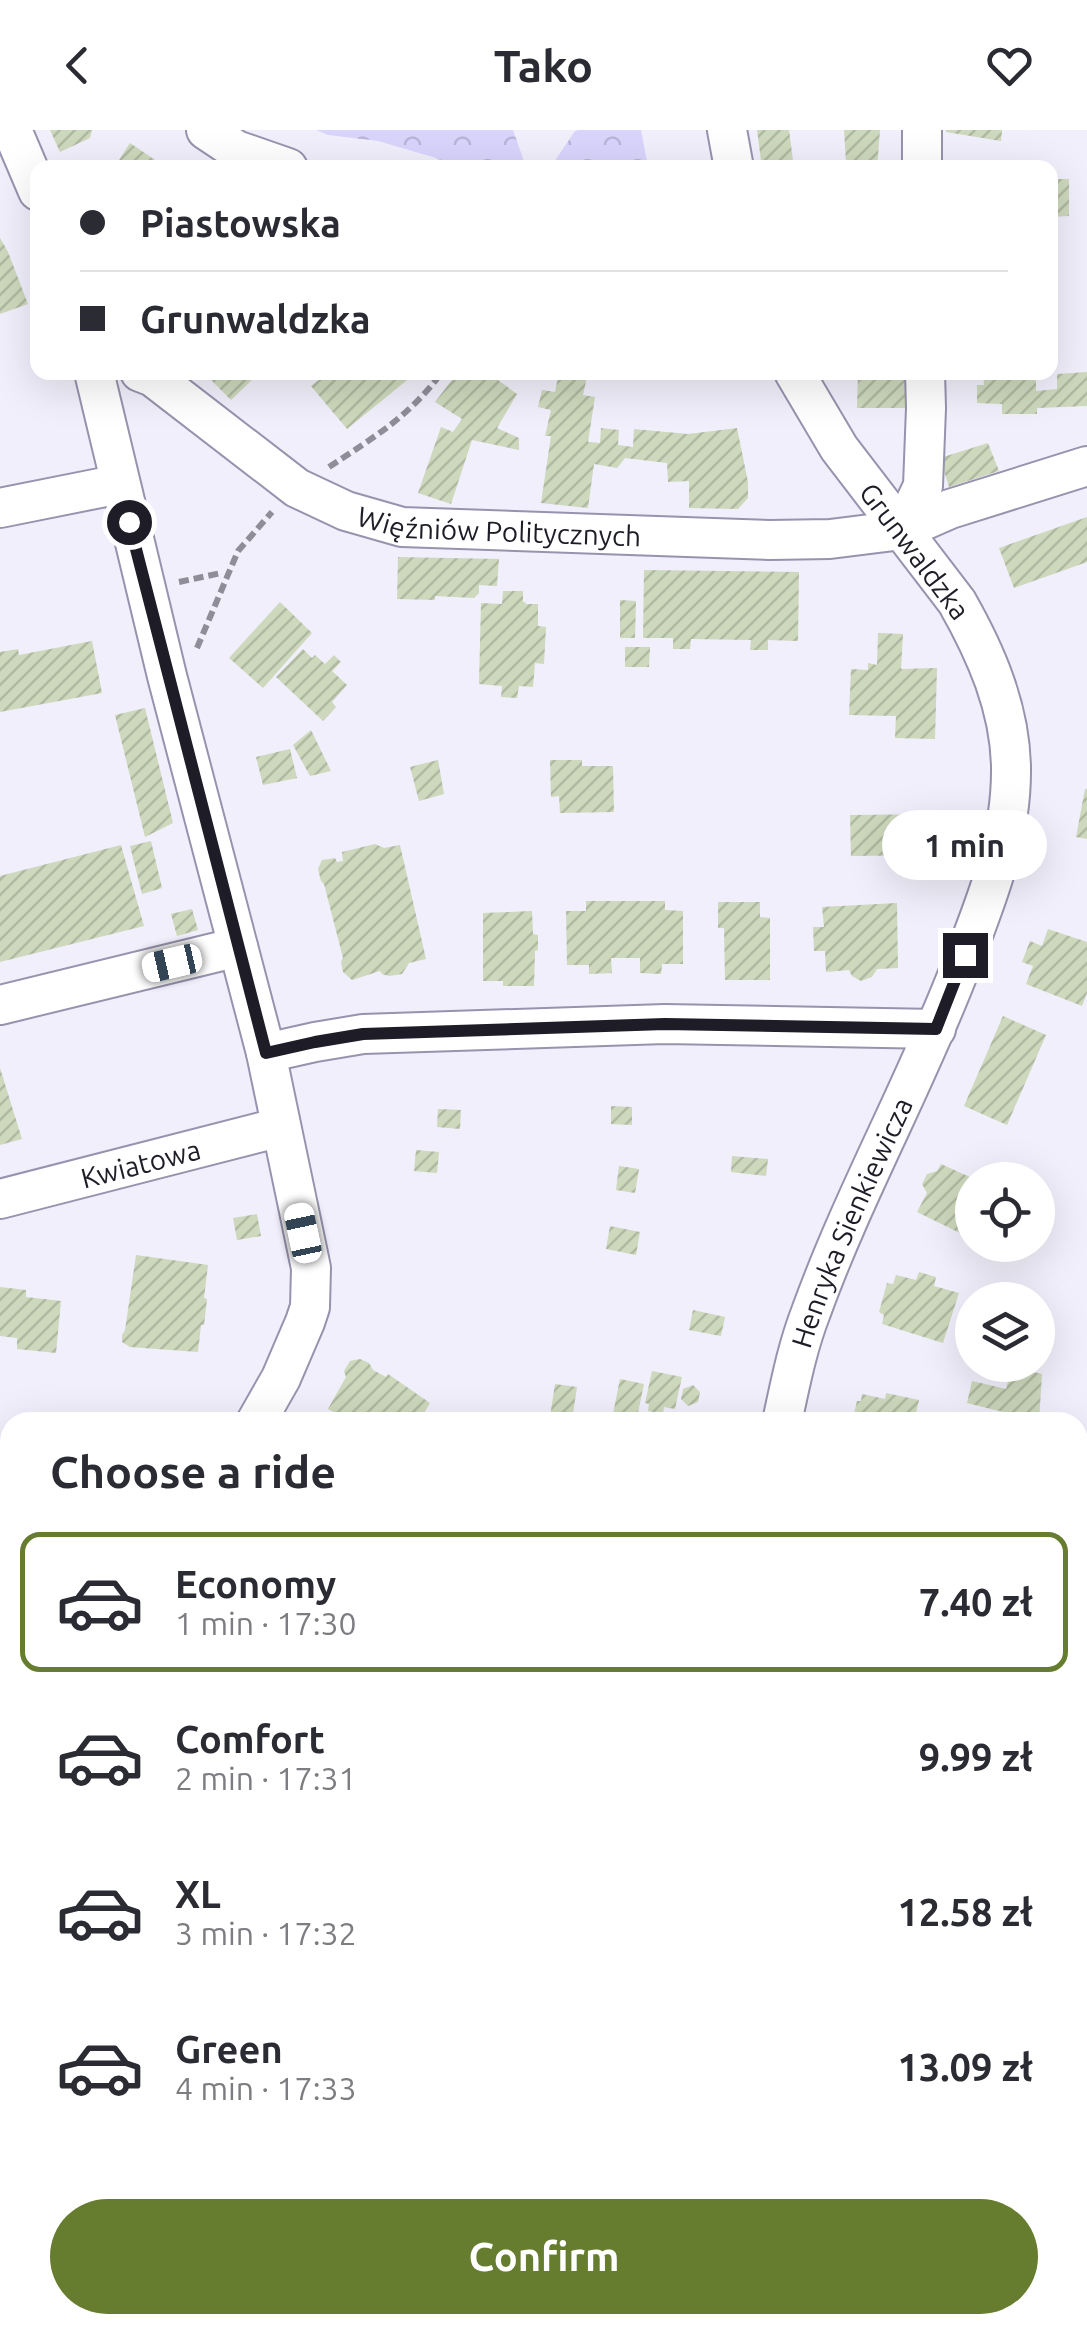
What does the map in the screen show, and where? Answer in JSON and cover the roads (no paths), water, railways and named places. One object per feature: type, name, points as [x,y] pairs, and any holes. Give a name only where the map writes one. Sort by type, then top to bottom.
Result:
[{"type":"street","points":[[12,130],[30,173]]},
{"type":"street","points":[[206,130],[236,150],[265,160]]},
{"type":"street","points":[[727,130],[733,160]]},
{"type":"street","points":[[922,130],[922,160]]},
{"type":"street","points":[[96,380],[266,1053],[311,1268],[310,1307],[300,1337],[262,1412]]},
{"type":"street","name":"Więźniów Politycznych","points":[[157,380],[297,488],[346,511],[402,527],[830,539],[902,530],[950,508],[1087,466]]},
{"type":"street","name":"Grunwaldzka","points":[[799,380],[839,448],[958,602],[986,656],[1008,729],[1011,762],[1005,837],[994,881],[936,1029]]},
{"type":"street","points":[[902,530],[923,486],[925,380]]},
{"type":"street","points":[[0,508],[120,484]]},
{"type":"street","points":[[0,1005],[238,948]]},
{"type":"street","points":[[266,1053],[363,1034],[665,1024],[936,1029]]},
{"type":"street","name":"Henryka Sienkiewicza","points":[[784,1412],[795,1360],[827,1270],[936,1029]]},
{"type":"street","name":"Kwiatowa","points":[[0,1199],[281,1127]]}]
